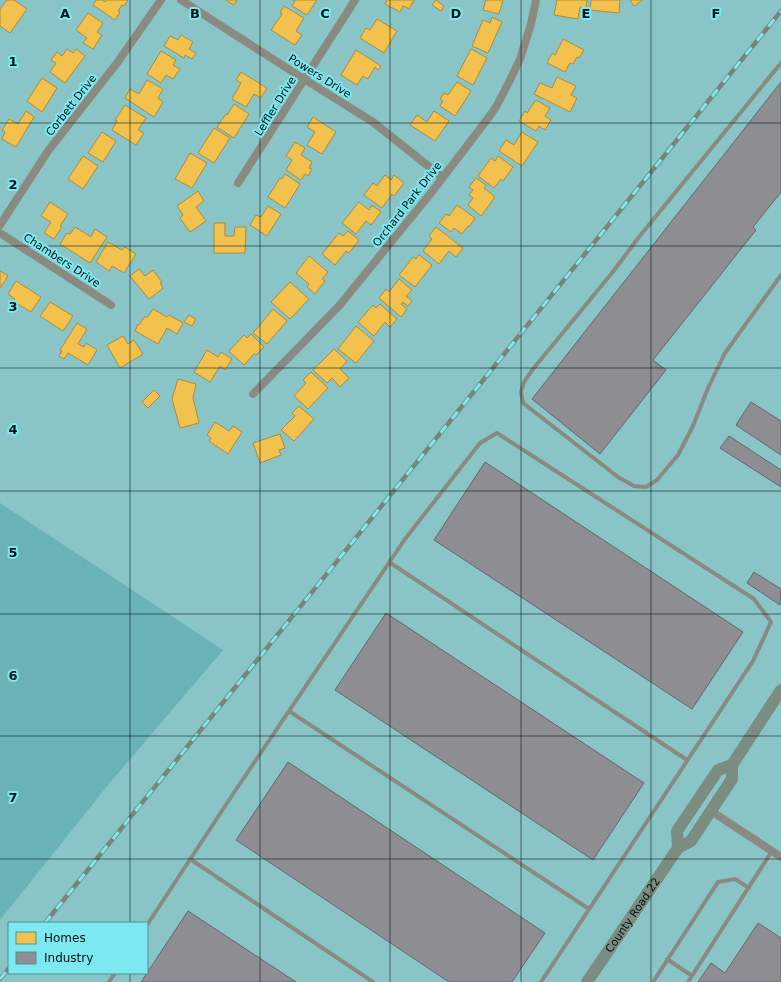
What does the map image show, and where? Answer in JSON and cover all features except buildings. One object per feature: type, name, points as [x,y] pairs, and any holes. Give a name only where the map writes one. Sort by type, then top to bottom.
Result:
[{"type":"main road","name":"County Road 22","points":[[587,982],[678,848],[690,841],[711,811],[732,779],[732,765],[781,690]]},
{"type":"main road","name":"County Road 22","points":[[678,848],[677,831],[718,770],[732,765]]},
{"type":"street","name":"Corbett Drive","points":[[0,225],[48,151],[117,63],[161,0]]},
{"type":"street","name":"Powers Drive","points":[[181,0],[373,122],[442,177]]},
{"type":"street","name":"Leffler Drive","points":[[238,182],[355,0]]},
{"type":"street","name":"Orchard Park Drive","points":[[253,394],[339,306],[421,205],[486,121],[496,107],[520,59],[531,24],[536,0]]},
{"type":"street","name":"Chambers Drive","points":[[0,233],[111,305]]},
{"type":"street","points":[[711,811],[781,857]]},
{"type":"lane","points":[[781,63],[533,370],[524,382],[521,392],[523,403],[618,477],[634,486],[646,487],[657,480],[678,455],[694,426],[708,388],[725,353],[781,275]]},
{"type":"lane","points":[[148,923],[389,562],[480,443],[497,433],[754,599],[771,622],[753,661],[541,982]]},
{"type":"lane","points":[[389,562],[687,760]]},
{"type":"lane","points":[[289,711],[589,909]]},
{"type":"lane","points":[[688,982],[772,851]]},
{"type":"lane","points":[[190,859],[373,982]]},
{"type":"lane","points":[[652,982],[718,882],[735,879],[749,888]]},
{"type":"lane","points":[[667,959],[692,976]]},
{"type":"shaded area","points":[[0,503],[223,650],[108,785],[0,920]]},
{"type":"railway","points":[[46,922],[781,11]]},
{"type":"railway","points":[[0,979],[8,969]]}]
